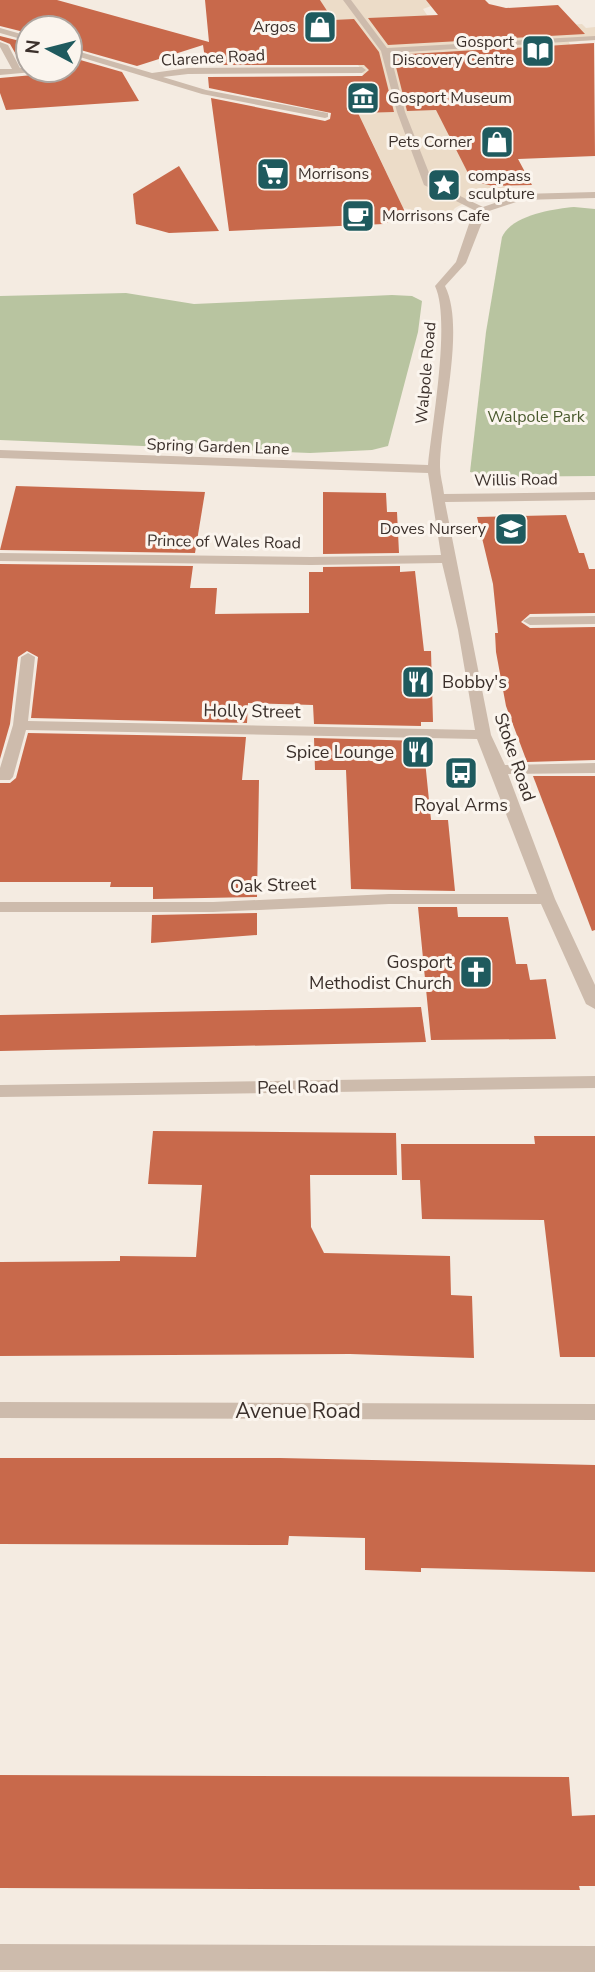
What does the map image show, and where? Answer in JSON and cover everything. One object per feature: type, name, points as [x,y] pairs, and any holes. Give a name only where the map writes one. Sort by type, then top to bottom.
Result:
[{"type":"street","points":[[347,0],[385,51],[401,111],[429,185],[482,211],[521,197],[595,195]]},
{"type":"street","points":[[385,51],[595,38]]},
{"type":"street","points":[[0,44],[5,47],[14,65]]},
{"type":"street","name":"Clarence Road","points":[[84,55],[150,76],[198,70],[362,70]]},
{"type":"street","points":[[84,66],[102,61]]},
{"type":"street","points":[[150,76],[302,115],[325,115]]},
{"type":"street","name":"Walpole Road","points":[[434,469],[448,326],[446,298],[440,286],[461,263],[475,221],[482,211]]},
{"type":"street","name":"Spring Garden Lane","points":[[0,454],[434,469]]},
{"type":"street","name":"Stoke Road","points":[[434,469],[447,559],[465,630],[483,735],[499,770],[547,899],[595,1004]]},
{"type":"street","name":"Willis Road","points":[[438,498],[595,496]]},
{"type":"street","name":"Prince of Wales Road","points":[[0,557],[311,561],[447,559]]},
{"type":"street","points":[[530,621],[595,620]]},
{"type":"street","points":[[5,776],[19,725],[28,657]]},
{"type":"street","name":"Holly Street","points":[[19,725],[483,735]]},
{"type":"street","points":[[499,770],[593,768]]},
{"type":"street","name":"Oak Street","points":[[0,907],[213,907],[389,900],[547,899]]},
{"type":"street","name":"Peel Road","points":[[0,1091],[595,1082]]},
{"type":"street","name":"Avenue Road","points":[[0,1410],[595,1412]]},
{"type":"street","points":[[0,1957],[595,1959]]},
{"type":"green space","name":"Walpole Park","points":[[574,207],[595,209],[595,476],[495,477],[470,472],[486,332],[502,237],[507,229],[524,218]]},
{"type":"green space","points":[[126,293],[194,304],[392,295],[412,296],[422,301],[418,332],[388,446],[372,450],[310,453],[0,440],[0,296]]},
{"type":"shaded area","points":[[320,0],[426,0],[431,6],[423,9],[427,15],[542,27],[582,24],[586,28],[595,27],[595,40],[569,42],[570,45],[553,45],[550,42],[537,44],[539,46],[487,49],[427,90],[472,181],[493,186],[512,185],[474,198],[455,208],[451,213],[450,224],[433,224],[426,219],[404,215],[413,210],[403,208],[367,131],[346,132],[364,75]]},
{"type":"building","points":[[0,0],[57,0],[209,42],[205,0],[320,0],[333,20],[354,19],[379,52],[394,112],[358,113],[406,214],[384,224],[229,231],[211,98],[325,121],[330,119],[331,113],[209,88],[208,77],[362,76],[369,70],[364,65],[206,65],[203,45],[137,66],[84,51],[84,14],[14,14],[14,30],[0,26]]},
{"type":"building","points":[[426,0],[485,0],[489,4],[506,8],[558,5],[585,34],[388,45],[368,18],[438,15]]},
{"type":"building","points":[[0,36],[14,40],[14,51],[10,44],[0,40]]},
{"type":"building","points":[[594,43],[595,156],[518,159],[532,185],[493,186],[472,181],[436,110],[407,111],[393,55]]},
{"type":"building","points":[[84,61],[122,72],[139,101],[6,110],[0,93],[0,78],[14,77],[14,84],[84,84]]},
{"type":"building","points":[[179,166],[219,231],[169,233],[136,224],[133,194]]},
{"type":"building","points":[[16,486],[205,492],[195,553],[0,550]]},
{"type":"building","points":[[323,492],[386,493],[387,512],[397,512],[399,553],[323,554]]},
{"type":"building","points":[[566,515],[579,553],[584,553],[589,569],[595,569],[595,613],[530,614],[521,622],[530,628],[595,627],[595,760],[527,762],[506,706],[496,652],[495,633],[498,633],[493,584],[477,517]]},
{"type":"building","points":[[0,564],[193,566],[190,588],[217,588],[215,614],[309,613],[309,572],[323,572],[323,567],[400,566],[400,572],[415,571],[424,651],[431,651],[433,722],[421,722],[421,726],[314,724],[313,705],[248,703],[247,723],[31,718],[38,657],[27,651],[18,657],[10,724],[0,759]]},
{"type":"building","points":[[28,733],[246,737],[242,780],[259,780],[257,897],[153,899],[153,887],[110,887],[111,882],[0,882],[0,783],[10,783],[16,778]]},
{"type":"building","points":[[314,738],[423,741],[431,820],[448,820],[455,891],[351,889],[346,770],[315,770]]},
{"type":"building","points":[[533,776],[595,776],[595,930],[592,931]]},
{"type":"building","name":"Gosport Methodist Church","points":[[418,907],[457,907],[458,917],[508,917],[516,964],[527,964],[530,980],[546,979],[556,1039],[431,1040]]},
{"type":"building","points":[[257,913],[257,935],[151,943],[152,915]]},
{"type":"building","points":[[421,1007],[426,1042],[0,1051],[0,1015]]},
{"type":"building","points":[[153,1131],[396,1133],[397,1175],[310,1175],[311,1227],[324,1253],[450,1256],[451,1295],[472,1296],[474,1358],[350,1354],[0,1356],[0,1262],[120,1261],[120,1256],[196,1257],[202,1185],[148,1184]]},
{"type":"building","points":[[534,1136],[595,1136],[595,1357],[560,1357],[544,1220],[422,1219],[420,1180],[402,1180],[401,1144],[535,1144]]},
{"type":"building","points":[[0,1458],[280,1458],[595,1465],[595,1572],[421,1568],[421,1572],[365,1570],[365,1538],[289,1536],[288,1545],[0,1544]]},
{"type":"building","points":[[0,1775],[569,1777],[572,1816],[595,1815],[595,1886],[579,1886],[580,1890],[0,1888]]},
{"type":"place","name":"Argos","points":[[320,27]]},
{"type":"place","name":"Gosport Discovery Centre","points":[[538,51]]},
{"type":"place","name":"Gosport Museum","points":[[363,98]]},
{"type":"place","name":"Pets Corner","points":[[497,142]]},
{"type":"place","name":"Morrisons","points":[[273,174]]},
{"type":"place","name":"compass sculpture","points":[[444,185]]},
{"type":"place","name":"Morrisons Cafe","points":[[358,216]]},
{"type":"place","name":"Doves Nursery","points":[[511,529]]},
{"type":"place","name":"Bobby's","points":[[418,682]]},
{"type":"place","name":"Spice Lounge","points":[[418,752]]},
{"type":"place","name":"Royal Arms","points":[[461,773]]},
{"type":"place","name":"Gosport Methodist Church","points":[[476,972]]}]
